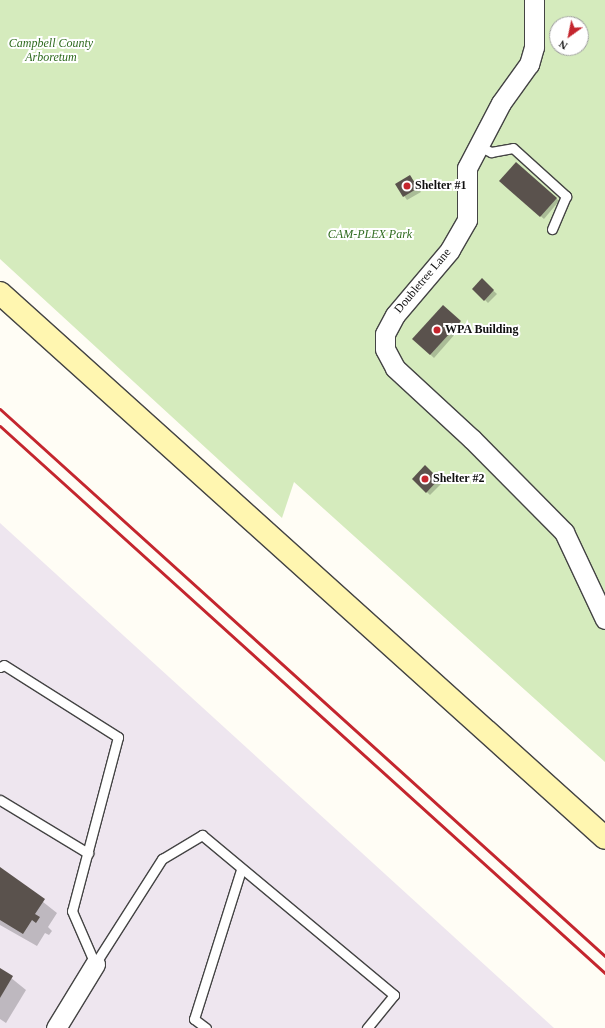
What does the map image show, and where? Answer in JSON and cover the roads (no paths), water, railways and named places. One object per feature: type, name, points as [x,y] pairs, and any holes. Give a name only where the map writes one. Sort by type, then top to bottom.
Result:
[{"type":"main road","points":[[0,293],[605,838]]},
{"type":"street","name":"Doubletree Lane","points":[[534,0],[534,47],[529,64],[477,146],[467,168],[467,220],[460,235],[394,315],[385,334],[385,349],[395,368],[472,439],[564,532],[605,619]]},
{"type":"street","points":[[56,1028],[95,964]]},
{"type":"lane","points":[[477,146],[490,152],[513,148],[566,196],[552,229]]},
{"type":"lane","points":[[0,667],[4,665],[118,737],[72,911],[95,964]]},
{"type":"lane","points":[[0,800],[88,853]]},
{"type":"lane","points":[[95,964],[162,859],[202,835],[241,870],[394,995],[367,1028]]},
{"type":"lane","points":[[206,1028],[194,1019],[241,870]]},
{"type":"railway","points":[[0,409],[605,956]]},
{"type":"railway","points":[[0,426],[605,973]]},
{"type":"place","name":"Shelter #1","points":[[407,186]]},
{"type":"place","name":"WPA Building","points":[[437,330]]},
{"type":"place","name":"Shelter #2","points":[[425,479]]},
{"type":"park label","name":"Campbell County Arboretum","points":[[51,51]]},
{"type":"park label","name":"CAM-PLEX Park","points":[[370,235]]}]
